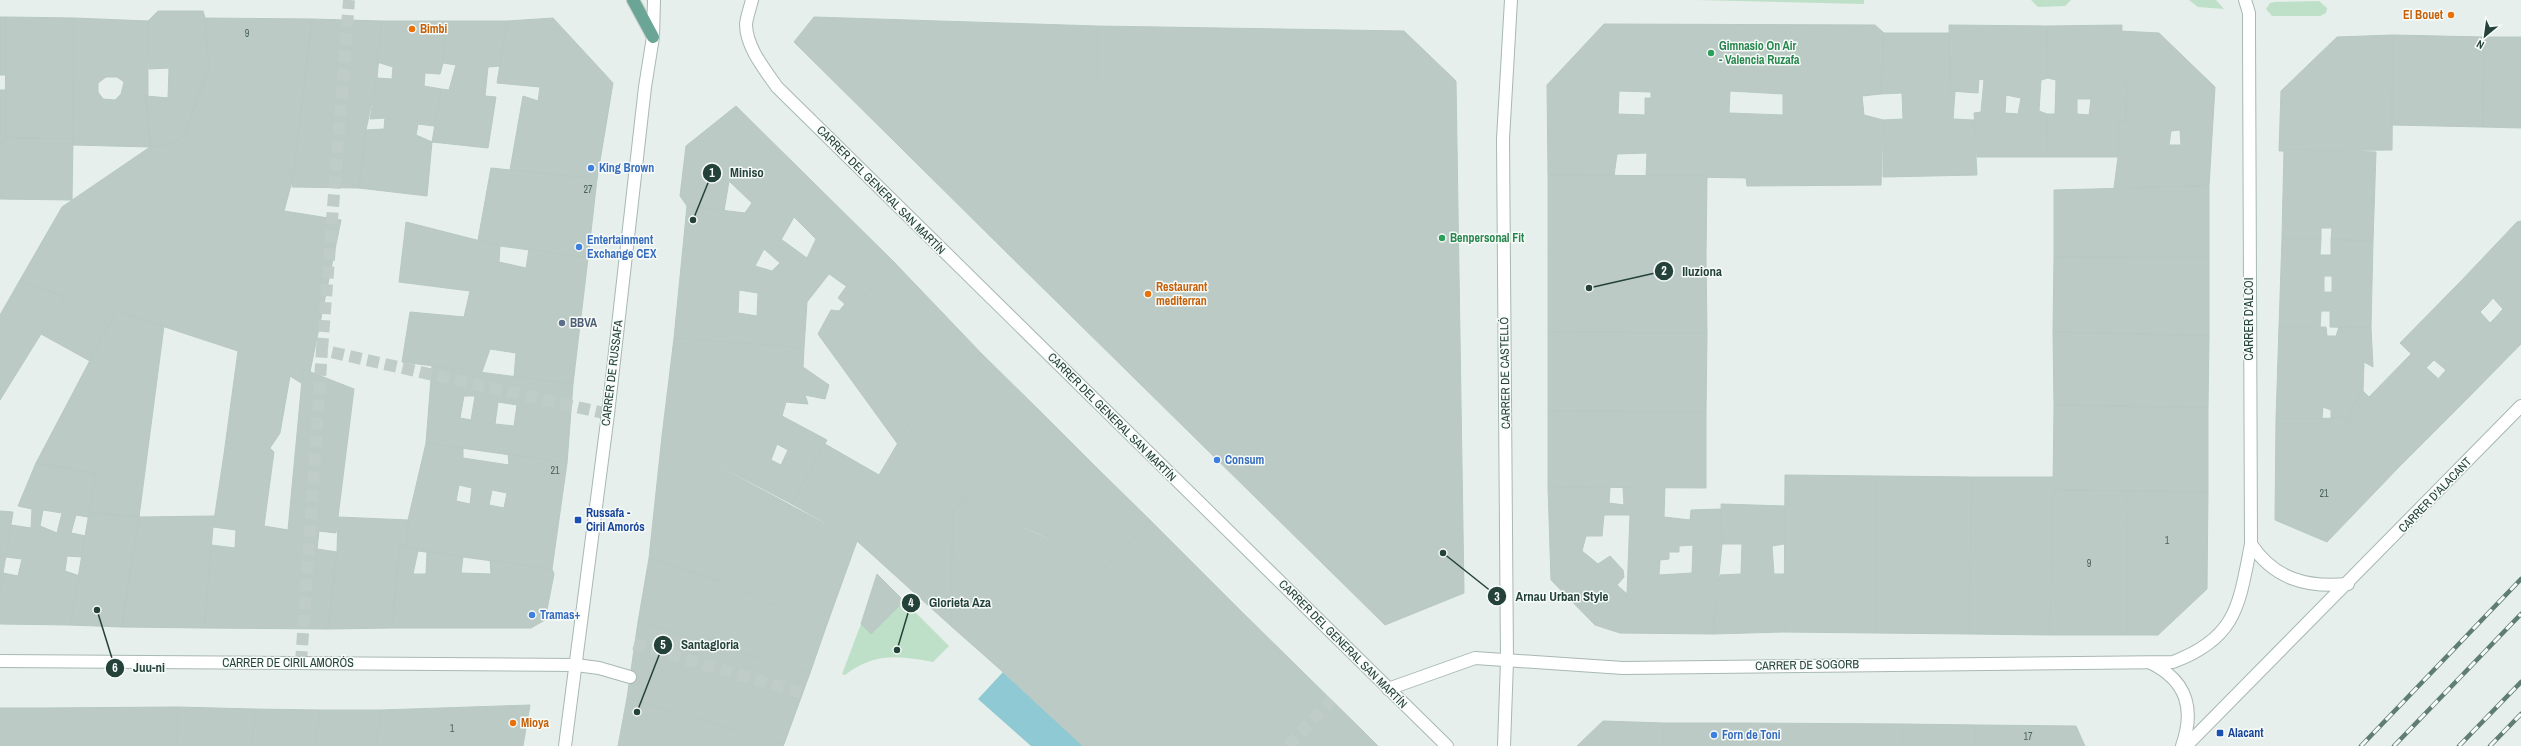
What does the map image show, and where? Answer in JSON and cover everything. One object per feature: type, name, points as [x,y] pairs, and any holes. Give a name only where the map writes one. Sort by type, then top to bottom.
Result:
[{"type":"main road","points":[[633,0],[653,37]]},
{"type":"street","name":"CARRER DE RUSSAFA","points":[[565,746],[653,37],[654,0]]},
{"type":"street","name":"CARRER DEL GENERAL SAN MARTÍN","points":[[752,0],[746,24],[751,44],[760,64],[777,87],[1388,689],[1448,746]]},
{"type":"street","name":"CARRER DE CASTELLÓ","points":[[1504,746],[1507,661],[1503,139],[1511,0]]},
{"type":"street","name":"CARRER D'ALCOI","points":[[2222,632],[2240,600],[2251,544],[2249,13],[2245,0]]},
{"type":"street","name":"CARRER D'ALACANT","points":[[2186,746],[2348,584],[2521,406]]},
{"type":"street","points":[[2251,544],[2262,561],[2284,576],[2331,586],[2348,584]]},
{"type":"street","name":"CARRER DE SOGORB","points":[[1388,689],[1475,658],[1623,668],[2149,661],[2173,662],[2198,652],[2222,632]]},
{"type":"street","name":"CARRER DE CIRIL AMORÓS","points":[[0,661],[576,665],[599,668],[630,678]]},
{"type":"street","points":[[2149,661],[2165,670],[2178,681],[2186,699],[2188,727],[2182,746]]},
{"type":"green space","points":[[1696,0],[1864,0],[1864,4]]},
{"type":"green space","points":[[2031,0],[2071,0],[2065,6],[2038,7]]},
{"type":"green space","points":[[2189,0],[2216,0],[2224,9],[2198,7]]},
{"type":"green space","points":[[2319,1],[2327,8],[2326,13],[2320,16],[2272,16],[2266,9],[2270,3],[2275,2]]},
{"type":"green space","points":[[904,601],[949,646],[933,662],[899,657],[877,659],[867,662],[845,675],[842,674],[861,624],[871,634]]},
{"type":"water","points":[[1003,672],[1083,746],[1031,746],[978,699]]},
{"type":"building","points":[[158,11],[203,11],[205,18],[209,67],[184,137],[163,146],[150,147],[146,96],[168,98],[169,68],[149,69],[148,21]]},
{"type":"building","points":[[0,17],[6,17],[5,75],[0,75]]},
{"type":"building","points":[[6,17],[74,18],[73,139],[5,138]]},
{"type":"building","points":[[814,17],[1097,26],[1097,82],[998,244],[794,42]]},
{"type":"building","points":[[74,18],[148,21],[148,97],[146,96],[150,147],[73,145]],"holes":[[[106,77],[117,77],[124,82],[121,94],[115,100],[103,99],[98,92],[98,83]]]},
{"type":"building","points":[[205,18],[312,19],[294,174],[184,137],[209,67]]},
{"type":"building","points":[[553,18],[613,83],[597,179],[510,170],[523,96],[538,101],[540,87],[497,83],[507,21]]},
{"type":"building","points":[[312,19],[382,21],[377,78],[366,130],[359,188],[292,187]]},
{"type":"building","points":[[382,21],[446,21],[443,63],[440,74],[425,73],[424,86],[441,89],[434,126],[418,124],[416,135],[432,142],[427,196],[359,188],[366,130],[384,129],[385,118],[370,119],[377,78],[392,79],[393,67],[377,62]]},
{"type":"building","points":[[446,21],[507,21],[500,66],[488,67],[485,96],[496,97],[488,148],[432,142],[441,89],[449,90],[456,65],[443,63]]},
{"type":"building","points":[[1604,24],[1875,25],[1884,33],[1881,94],[1862,96],[1864,115],[1883,120],[1881,185],[1747,186],[1746,178],[1646,176],[1647,153],[1617,154],[1614,176],[1548,175],[1547,85]],"holes":[[[1619,91],[1651,92],[1651,98],[1645,98],[1645,115],[1618,114]],[[1730,91],[1783,94],[1783,115],[1729,113]]]},
{"type":"building","points":[[1949,25],[2047,26],[2048,78],[2041,80],[2039,111],[2047,114],[2048,157],[1977,157],[1974,113],[1981,112],[1984,80],[1979,79],[1978,93],[1950,91]],"holes":[[[2006,95],[2021,98],[2018,114],[2005,113]]]},
{"type":"building","points":[[2122,25],[2120,81],[2127,81],[2126,121],[2118,122],[2118,157],[2048,157],[2047,114],[2055,114],[2056,80],[2048,78],[2047,26]],"holes":[[[2077,99],[2091,99],[2089,115],[2077,114]]]},
{"type":"building","points":[[1097,26],[1404,31],[1456,81],[1464,593],[1385,625],[998,244],[1097,82]]},
{"type":"building","points":[[2120,31],[2159,33],[2215,87],[2209,186],[2114,188],[2118,157],[2118,122],[2126,121],[2127,81],[2120,81]],"holes":[[[2180,130],[2181,145],[2169,145],[2171,131]]]},
{"type":"building","points":[[1884,33],[1949,33],[1950,91],[1955,92],[1953,119],[1974,120],[1977,175],[1883,177],[1883,120],[1903,119],[1902,93],[1881,94]]},
{"type":"building","points":[[2393,35],[2392,150],[2279,151],[2281,91],[2337,37]]},
{"type":"building","points":[[2393,35],[2484,37],[2483,127],[2392,125]]},
{"type":"building","points":[[2484,37],[2521,37],[2521,128],[2483,127]]},
{"type":"building","points":[[0,90],[6,90],[5,143],[0,143]]},
{"type":"building","points":[[736,106],[893,261],[865,295],[851,280],[846,286],[807,258],[816,239],[794,217],[781,240],[745,213],[752,203],[729,181],[724,211],[687,206],[680,196],[686,146]]},
{"type":"building","points":[[184,137],[294,174],[284,211],[341,220],[310,372],[303,369],[301,383],[290,376],[280,433],[270,448],[251,431],[224,454],[238,351],[116,311],[90,361],[41,334],[64,297],[20,280],[62,207],[150,147],[163,146]]},
{"type":"building","points":[[5,138],[73,139],[72,200],[0,199],[0,143],[5,143]]},
{"type":"building","points":[[2284,149],[2376,152],[2373,241],[2331,240],[2332,228],[2321,228],[2321,239],[2282,238]]},
{"type":"building","points":[[491,168],[597,179],[588,258],[500,246],[478,240]]},
{"type":"building","points":[[1548,175],[1707,176],[1706,254],[1548,254]]},
{"type":"building","points":[[2209,186],[2209,258],[2054,257],[2054,190]]},
{"type":"building","points":[[687,206],[745,213],[829,274],[807,302],[804,348],[674,338]],"holes":[[[764,249],[780,263],[772,271],[755,266]],[[739,290],[758,293],[757,316],[738,313]]]},
{"type":"building","points":[[2521,221],[2521,341],[2496,317],[2503,309],[2493,298],[2486,306],[2461,281],[2517,222]]},
{"type":"building","points":[[406,222],[500,246],[499,262],[526,268],[529,249],[588,258],[573,384],[514,377],[516,353],[490,349],[482,372],[402,362],[410,312],[464,317],[470,291],[399,282]]},
{"type":"building","points":[[2282,238],[2321,239],[2320,255],[2331,255],[2331,240],[2373,241],[2371,328],[2330,327],[2330,311],[2321,311],[2320,328],[2279,327]],"holes":[[[2324,276],[2332,276],[2332,292],[2324,292]]]},
{"type":"building","points":[[1548,254],[1706,254],[1707,333],[1548,332]]},
{"type":"building","points":[[2054,257],[2209,258],[2209,336],[2053,332]]},
{"type":"building","points":[[893,261],[981,353],[909,424],[897,443],[818,334],[831,310],[839,311],[845,304],[838,298],[851,280],[865,295]]},
{"type":"building","points":[[20,280],[64,297],[0,400],[0,315]]},
{"type":"building","points":[[2461,281],[2486,306],[2480,312],[2490,323],[2496,317],[2521,341],[2521,344],[2464,402],[2439,378],[2446,370],[2434,360],[2426,368],[2400,343]]},
{"type":"building","points":[[116,311],[164,326],[139,517],[89,513],[96,474],[36,463]]},
{"type":"building","points":[[2279,327],[2326,327],[2327,336],[2336,336],[2339,327],[2371,328],[2373,367],[2364,362],[2363,391],[2347,418],[2331,418],[2331,410],[2323,407],[2322,419],[2276,419]]},
{"type":"building","points":[[1548,332],[1707,333],[1706,412],[1548,411]]},
{"type":"building","points":[[2053,332],[2209,336],[2208,408],[2054,405]]},
{"type":"building","points":[[674,338],[804,348],[803,367],[829,385],[825,399],[805,395],[808,404],[786,402],[782,416],[827,440],[792,504],[662,436]],"holes":[[[777,444],[788,450],[781,465],[771,460]]]},
{"type":"building","points":[[981,353],[1046,417],[953,511],[951,626],[857,541],[792,504],[825,444],[879,475],[909,424]]},
{"type":"building","points":[[2411,354],[2464,402],[2399,467],[2347,418],[2363,391],[2369,397]]},
{"type":"building","points":[[432,366],[573,384],[567,463],[426,443]],"holes":[[[464,396],[475,396],[471,420],[460,418]],[[498,402],[517,405],[514,426],[495,424]]]},
{"type":"building","points":[[303,369],[354,389],[336,533],[319,531],[317,549],[337,552],[328,629],[204,628],[211,545],[235,548],[236,530],[213,527],[224,454],[251,431],[274,452],[264,526],[288,530]]},
{"type":"building","points":[[2054,405],[2208,408],[2208,492],[2053,490]]},
{"type":"building","points":[[1548,411],[1706,412],[1706,488],[1548,487]]},
{"type":"building","points":[[1046,417],[1098,469],[1046,523],[1035,532],[964,500]]},
{"type":"building","points":[[2347,418],[2399,467],[2327,542],[2275,520],[2276,419]]},
{"type":"building","points":[[662,436],[857,541],[826,627],[723,583],[649,558]]},
{"type":"building","points":[[426,443],[463,448],[463,458],[509,465],[508,454],[567,463],[552,569],[418,551],[407,546],[408,520]],"holes":[[[459,485],[472,488],[470,504],[456,501]],[[492,490],[507,493],[504,508],[489,505]]]},
{"type":"building","points":[[36,463],[96,474],[88,517],[76,515],[71,533],[86,536],[82,557],[67,556],[65,571],[80,576],[70,625],[0,624],[0,592],[3,573],[18,576],[22,559],[6,557],[11,525],[31,528],[32,509],[18,506]],"holes":[[[43,510],[62,513],[57,533],[40,526]]]},
{"type":"building","points":[[1098,469],[1151,521],[1107,567],[1035,532]]},
{"type":"building","points":[[1785,475],[1877,476],[1876,633],[1784,632]]},
{"type":"building","points":[[1877,476],[1971,477],[1970,634],[1876,633]]},
{"type":"building","points":[[1971,477],[2053,477],[2050,635],[1970,634]]},
{"type":"building","points":[[1548,487],[1610,488],[1609,503],[1624,505],[1623,488],[1665,488],[1664,517],[1690,520],[1691,510],[1721,509],[1722,544],[1713,634],[1620,633],[1595,625],[1551,580]],"holes":[[[1604,515],[1630,515],[1627,594],[1617,585],[1624,577],[1623,570],[1610,556],[1598,564],[1582,551],[1586,536],[1602,536]],[[1693,545],[1692,573],[1659,575],[1660,560],[1669,559],[1669,552],[1679,552],[1679,546]]]},
{"type":"building","points":[[2053,490],[2128,491],[2127,635],[2050,635]]},
{"type":"building","points":[[2128,491],[2208,492],[2207,589],[2158,635],[2127,635]]},
{"type":"building","points":[[964,500],[1107,567],[1003,672],[951,626],[953,511]]},
{"type":"building","points":[[1721,504],[1785,506],[1784,544],[1772,546],[1774,574],[1784,574],[1784,632],[1713,634],[1720,575],[1741,574],[1742,544],[1722,544]]},
{"type":"building","points":[[0,511],[13,512],[0,592]]},
{"type":"building","points":[[89,513],[139,517],[122,627],[70,625]]},
{"type":"building","points":[[214,516],[204,628],[122,627],[139,517]]},
{"type":"building","points":[[338,517],[408,520],[407,546],[400,546],[392,628],[328,629],[337,552]]},
{"type":"building","points":[[1151,521],[1244,614],[1115,746],[1083,746],[1003,672]]},
{"type":"building","points":[[400,546],[407,546],[418,551],[413,574],[426,574],[427,551],[463,557],[461,573],[491,574],[490,560],[552,569],[554,574],[545,620],[531,628],[392,628]]},
{"type":"building","points":[[649,558],[723,583],[826,627],[810,673],[638,622]]},
{"type":"building","points":[[877,574],[904,601],[871,634],[861,624]]},
{"type":"building","points":[[1244,614],[1304,673],[1232,746],[1115,746]]},
{"type":"building","points":[[638,622],[810,673],[784,744],[627,698]]},
{"type":"building","points":[[1304,673],[1364,732],[1351,746],[1232,746]]},
{"type":"building","points":[[627,698],[784,744],[783,746],[618,746]]},
{"type":"building","points":[[530,705],[523,746],[376,746],[381,710]]},
{"type":"building","points":[[178,707],[177,746],[43,746],[43,708]]},
{"type":"building","points":[[178,707],[254,709],[253,746],[177,746]]},
{"type":"building","points":[[0,708],[43,708],[43,746],[0,746]]},
{"type":"building","points":[[254,709],[320,710],[315,746],[253,746]]},
{"type":"building","points":[[320,710],[381,710],[376,746],[315,746]]},
{"type":"building","points":[[1603,721],[1664,723],[1663,746],[1577,746]]},
{"type":"building","points":[[1664,723],[1744,723],[1743,746],[1663,746]]},
{"type":"building","points":[[1744,723],[1902,724],[1902,746],[1743,746]]},
{"type":"building","points":[[1902,724],[1976,725],[1975,746],[1902,746]]},
{"type":"building","points":[[1976,725],[2076,726],[2085,746],[1975,746]]},
{"type":"building","points":[[1364,732],[1378,746],[1351,746]]},
{"type":"tunnel","points":[[322,350],[349,0]]},
{"type":"tunnel","points":[[301,663],[322,350],[608,414]]},
{"type":"tunnel","points":[[634,644],[802,693]]},
{"type":"tunnel","points":[[1288,746],[1331,700]]},
{"type":"railway","points":[[2361,746],[2521,579]]},
{"type":"railway","points":[[2394,746],[2521,614]]},
{"type":"railway","points":[[2459,746],[2521,682]]},
{"type":"railway","points":[[2490,746],[2521,714]]},
{"type":"place","name":"El Bouet","points":[[2451,15]]},
{"type":"place","name":"Bimbi","points":[[412,29]]},
{"type":"place","name":"Gimnasio On Air - Valencia Ruzafa","points":[[1711,53]]},
{"type":"place","name":"King Brown","points":[[591,168]]},
{"type":"place","name":"Miniso","points":[[693,220]]},
{"type":"place","name":"Benpersonal Fit","points":[[1442,238]]},
{"type":"place","name":"Entertainment Exchange CEX","points":[[579,247]]},
{"type":"place","name":"Iluziona","points":[[1589,288]]},
{"type":"place","name":"Restaurant mediterran","points":[[1148,294]]},
{"type":"place","name":"BBVA","points":[[562,323]]},
{"type":"place","name":"Consum","points":[[1217,460]]},
{"type":"place","name":"Russafa - Ciril Amorós","points":[[578,520]]},
{"type":"place","name":"Arnau Urban Style","points":[[1443,553]]},
{"type":"place","name":"Juu-ni","points":[[97,610]]},
{"type":"place","name":"Tramas+","points":[[532,615]]},
{"type":"place","name":"Glorieta Aza","points":[[897,650]]},
{"type":"place","name":"Santagloria","points":[[637,712]]},
{"type":"place","name":"Mioya","points":[[513,723]]},
{"type":"place","name":"Alacant","points":[[2220,733]]},
{"type":"place","name":"Forn de Toni","points":[[1714,735]]}]
